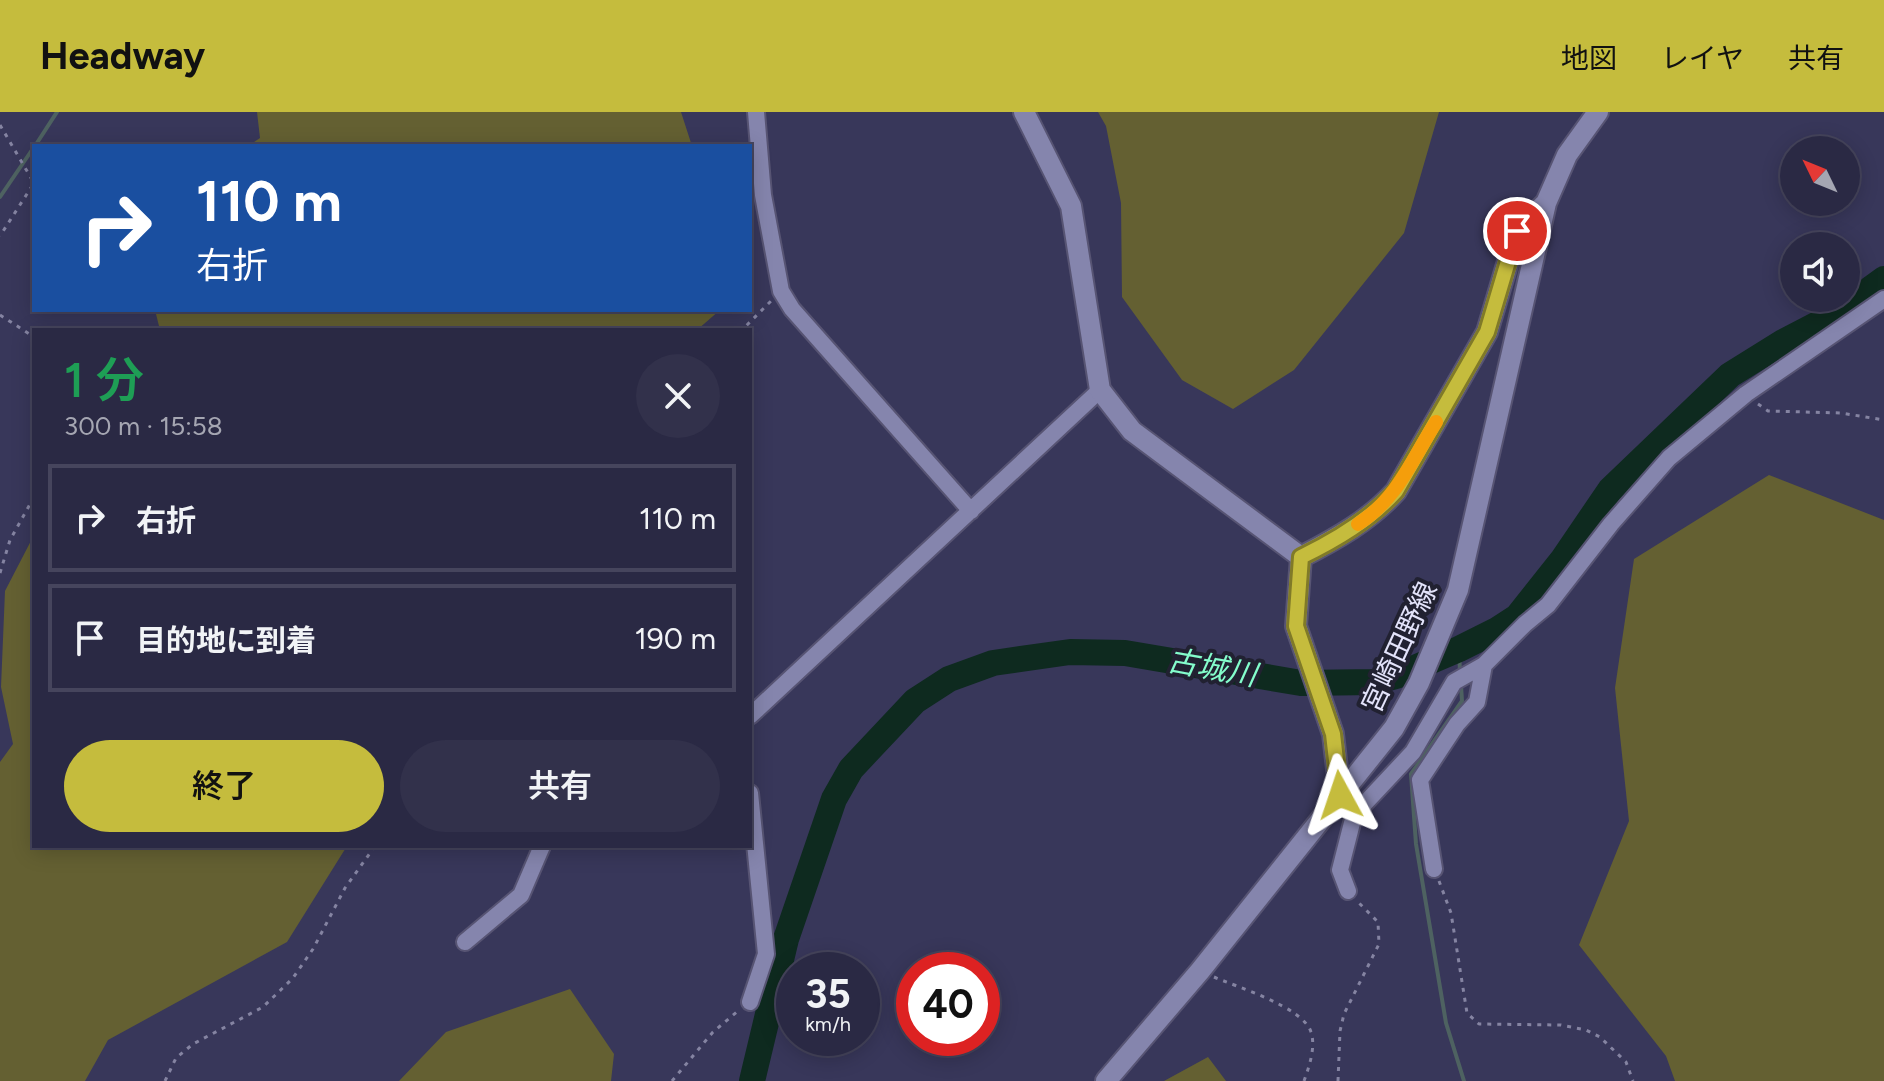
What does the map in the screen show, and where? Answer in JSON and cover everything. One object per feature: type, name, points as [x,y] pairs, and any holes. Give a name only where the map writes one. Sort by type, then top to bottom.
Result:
[{"type":"street","points":[[756,112],[763,195],[781,291],[792,309],[971,511]]},
{"type":"street","points":[[1024,112],[1071,206],[1100,390],[1132,431],[1301,557]]},
{"type":"street","name":"宮崎田野線","points":[[1106,1081],[1200,971],[1394,728],[1419,683],[1458,590],[1546,203],[1567,155],[1598,112]]},
{"type":"street","points":[[1301,557],[1378,511],[1396,491],[1487,332],[1517,231],[1546,203]]},
{"type":"street","points":[[1348,891],[1340,870],[1354,815],[1413,752],[1454,682],[1484,665],[1548,605],[1611,524],[1669,458],[1746,394],[1884,299]]},
{"type":"street","points":[[752,714],[1100,390]]},
{"type":"street","points":[[1301,557],[1296,626],[1325,705],[1337,758],[1340,795],[1354,815]]},
{"type":"street","points":[[1434,869],[1420,780],[1457,724],[1477,702],[1484,665]]},
{"type":"street","points":[[750,1002],[766,954],[752,813]]},
{"type":"street","points":[[465,942],[521,895],[541,848]]},
{"type":"path","points":[[0,125],[32,180]]},
{"type":"path","points":[[0,236],[32,186]]},
{"type":"path","points":[[742,328],[781,291]]},
{"type":"path","points":[[0,315],[32,336]]},
{"type":"path","points":[[1746,394],[1768,411],[1841,413],[1884,420]]},
{"type":"path","points":[[0,573],[10,540],[32,501]]},
{"type":"path","points":[[165,1081],[176,1058],[193,1044],[263,1007],[293,978],[313,949],[345,888],[374,848]]},
{"type":"path","points":[[1434,869],[1451,913],[1467,1013],[1479,1024],[1561,1025],[1586,1030],[1600,1037],[1626,1062],[1633,1081]]},
{"type":"path","points":[[1338,1081],[1340,1031],[1344,1014],[1379,944],[1378,922],[1348,891]]},
{"type":"path","points":[[1200,971],[1293,1011],[1311,1030],[1312,1046],[1304,1081]]},
{"type":"path","points":[[672,1081],[713,1032],[750,1002]]},
{"type":"shaded area","points":[[257,112],[681,112],[691,144],[251,144],[260,138]]},
{"type":"shaded area","points":[[1098,112],[1439,112],[1404,233],[1294,370],[1233,409],[1182,380],[1122,297],[1121,203],[1106,126]]},
{"type":"shaded area","points":[[156,312],[718,312],[699,328],[160,328]]},
{"type":"shaded area","points":[[1769,475],[1884,520],[1884,1081],[1675,1081],[1666,1056],[1579,945],[1629,821],[1615,688],[1634,559]]},
{"type":"shaded area","points":[[32,539],[32,848],[346,848],[287,942],[108,1040],[85,1081],[0,1081],[0,762],[13,744],[1,687],[5,591]]},
{"type":"shaded area","points":[[570,989],[614,1054],[611,1081],[399,1081],[446,1032]]},
{"type":"shaded area","points":[[1208,1057],[1226,1081],[1164,1081]]},
{"type":"waterway","points":[[36,144],[57,112]]},
{"type":"waterway","points":[[0,197],[32,150]]},
{"type":"waterway","name":"古城川","points":[[752,1081],[786,939],[834,799],[851,769],[915,701],[949,679],[993,663],[1070,652],[1125,653],[1301,683],[1374,682],[1459,649],[1517,617],[1563,559],[1610,490],[1730,375],[1833,316],[1884,279]]},
{"type":"waterway","points":[[1459,649],[1460,672]]},
{"type":"waterway","points":[[1461,685],[1462,701],[1411,774],[1416,844],[1446,1023],[1464,1081]]},
{"type":"slow traffic","points":[[1358,524],[1378,511],[1396,491],[1436,422]]},
{"type":"route","points":[[1340,795],[1333,734],[1296,626],[1301,557],[1378,511],[1396,491],[1487,332],[1517,231]]}]
